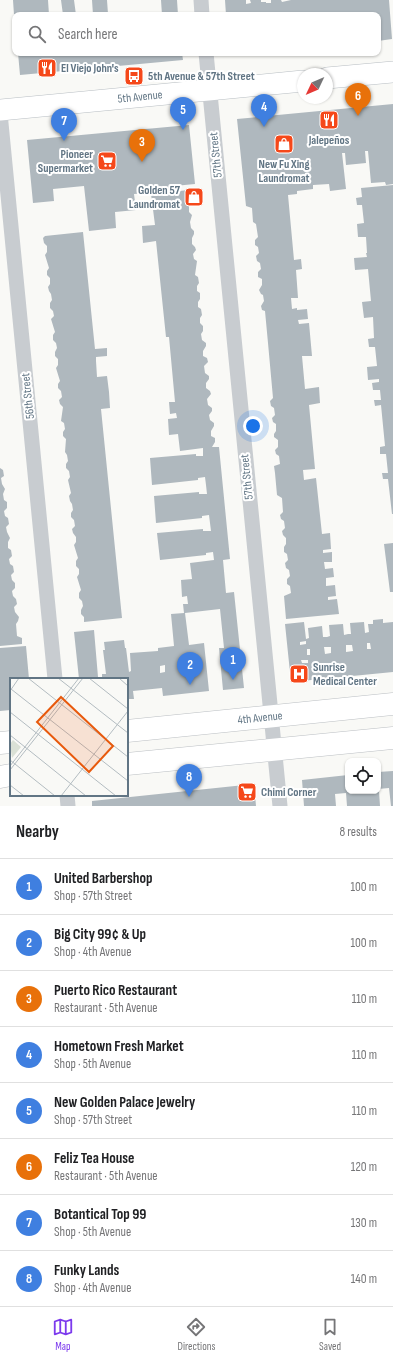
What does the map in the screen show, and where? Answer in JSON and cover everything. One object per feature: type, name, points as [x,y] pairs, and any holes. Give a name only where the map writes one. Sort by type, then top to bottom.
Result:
[{"type":"main road","name":"4th Avenue","points":[[128,731],[393,704]]},
{"type":"main road","points":[[128,764],[393,738]]},
{"type":"main road","points":[[0,743],[10,742]]},
{"type":"main road","points":[[0,776],[10,775]]},
{"type":"street","points":[[200,0],[202,12]]},
{"type":"street","name":"57th Street","points":[[206,56],[280,806]]},
{"type":"street","points":[[333,77],[393,72]]},
{"type":"street","name":"5th Avenue","points":[[0,111],[297,82]]},
{"type":"street","name":"56th Street","points":[[0,111],[55,678]]},
{"type":"street","points":[[67,796],[68,806]]},
{"type":"building","points":[[13,0],[48,0],[49,12],[14,12]]},
{"type":"building","points":[[61,0],[74,0],[76,12],[63,12]]},
{"type":"building","points":[[92,0],[107,0],[108,12],[93,12]]},
{"type":"building","points":[[161,0],[177,0],[178,12],[162,12]]},
{"type":"building","points":[[225,0],[246,0],[246,4],[251,3],[250,0],[261,0],[261,2],[271,3],[271,0],[281,0],[282,2],[291,0],[389,0],[392,39],[381,41],[381,12],[226,12]]},
{"type":"building","points":[[18,56],[182,56],[183,60],[20,75]]},
{"type":"building","points":[[393,104],[393,184],[386,185],[385,182],[371,183],[368,151],[365,151],[366,163],[346,165],[345,153],[342,153],[346,189],[330,191],[329,184],[313,185],[313,189],[297,191],[297,194],[288,195],[294,260],[301,259],[302,269],[296,270],[298,298],[291,298],[292,309],[307,309],[308,319],[298,320],[299,324],[309,323],[312,356],[302,356],[305,389],[319,387],[320,403],[309,405],[315,469],[303,470],[304,480],[316,478],[322,534],[330,533],[331,549],[323,550],[323,553],[332,552],[332,562],[324,562],[325,569],[333,568],[334,577],[326,578],[326,586],[335,585],[336,596],[328,597],[328,600],[337,599],[339,614],[286,619],[284,596],[291,593],[290,586],[287,584],[287,579],[290,576],[289,570],[286,568],[285,563],[288,560],[287,554],[284,552],[286,538],[282,531],[285,528],[284,521],[281,519],[280,515],[283,512],[282,498],[277,495],[274,466],[280,464],[279,456],[276,454],[275,450],[278,447],[278,440],[274,437],[276,424],[273,422],[272,418],[275,415],[274,408],[271,406],[270,401],[273,398],[265,311],[262,310],[261,306],[264,301],[263,295],[259,290],[262,285],[262,279],[258,277],[258,272],[261,269],[260,263],[257,261],[256,256],[259,253],[258,247],[255,245],[255,240],[258,237],[256,224],[253,222],[252,208],[246,206],[237,119]]},
{"type":"building","points":[[189,125],[195,184],[174,186],[174,191],[134,194],[136,210],[115,212],[116,228],[89,231],[84,186],[53,189],[54,201],[33,203],[27,140]]},
{"type":"building","points":[[393,185],[392,514],[388,479],[383,479],[382,473],[388,473],[386,454],[380,454],[380,447],[385,446],[381,405],[375,406],[374,400],[381,400],[380,390],[373,390],[372,383],[379,382],[379,379],[368,380],[367,367],[377,366],[375,347],[369,347],[368,339],[374,338],[373,317],[364,318],[362,302],[371,301],[368,269],[355,270],[354,258],[367,257],[366,237],[358,237],[357,224],[364,223],[362,205],[357,205],[356,198],[362,197],[361,188]]},
{"type":"building","points":[[198,189],[199,205],[189,206],[189,212],[192,215],[190,222],[191,228],[194,231],[192,244],[196,250],[193,254],[194,259],[197,261],[195,275],[198,277],[199,283],[197,286],[197,291],[200,293],[198,307],[201,309],[202,315],[200,318],[200,323],[203,326],[203,331],[201,334],[202,340],[206,343],[203,356],[207,358],[208,362],[204,366],[205,373],[209,376],[206,383],[206,388],[211,394],[207,399],[208,405],[212,408],[209,415],[210,420],[214,423],[211,436],[215,438],[215,442],[212,447],[219,447],[230,559],[223,560],[226,593],[234,592],[244,688],[223,690],[219,648],[224,648],[220,609],[185,613],[189,645],[204,643],[209,691],[163,696],[162,688],[133,691],[134,699],[128,699],[128,678],[79,678],[74,632],[94,630],[98,677],[102,677],[102,674],[106,674],[103,650],[105,650],[104,642],[124,640],[129,672],[131,671],[130,653],[158,651],[158,648],[174,646],[171,614],[184,613],[183,604],[188,604],[187,596],[182,597],[181,580],[192,579],[190,563],[214,560],[213,552],[206,553],[206,555],[160,560],[157,533],[203,529],[203,531],[211,531],[209,515],[202,516],[202,518],[156,523],[154,496],[199,492],[199,494],[207,494],[205,477],[198,478],[198,480],[152,485],[150,458],[196,454],[196,456],[203,456],[203,448],[180,451],[178,434],[169,435],[168,419],[177,418],[176,413],[170,414],[169,402],[175,402],[169,337],[166,337],[156,241],[143,243],[142,226],[155,225],[151,194]],"holes":[[[196,662],[197,669],[189,670],[188,663]],[[165,665],[165,672],[160,673],[160,666]]]},
{"type":"building","points":[[83,232],[95,349],[107,348],[107,356],[96,357],[96,361],[97,377],[107,376],[109,392],[110,408],[101,409],[122,618],[84,622],[84,617],[81,614],[83,606],[82,601],[79,598],[79,593],[81,590],[77,577],[79,574],[79,569],[76,566],[76,561],[78,558],[74,545],[76,542],[76,537],[72,529],[75,526],[74,520],[71,517],[73,510],[69,496],[71,493],[68,480],[70,477],[69,471],[66,468],[68,461],[65,452],[66,439],[63,436],[65,429],[64,423],[61,421],[63,407],[59,400],[62,397],[61,391],[58,388],[60,381],[56,368],[58,365],[58,359],[55,356],[57,348],[56,343],[53,340],[53,335],[55,332],[51,319],[54,316],[53,311],[50,308],[50,303],[52,300],[48,287],[50,284],[50,278],[47,275],[49,268],[45,255],[47,252],[47,246],[44,243],[43,238],[45,236]]},
{"type":"building","points":[[0,468],[3,470],[4,476],[1,478],[5,489],[3,494],[4,500],[7,502],[7,508],[4,511],[5,516],[8,518],[9,524],[6,527],[10,538],[8,548],[11,550],[12,556],[9,559],[10,564],[13,566],[14,572],[11,575],[12,580],[15,583],[15,588],[12,591],[17,604],[14,607],[15,612],[19,617],[16,624],[17,636],[22,638],[22,644],[0,646]]},
{"type":"building","points":[[393,543],[393,592],[390,592],[384,544]]},
{"type":"building","points":[[383,619],[383,623],[393,622],[393,672],[291,682],[285,624],[304,622],[306,639],[309,638],[308,628],[322,626],[323,637],[330,636],[329,625],[343,624],[344,635],[351,634],[350,623],[364,622],[365,633],[369,632],[368,624],[373,624],[373,620]],"holes":[[[306,641],[306,644],[300,645],[300,642]],[[367,643],[370,643],[371,649],[367,649]],[[346,645],[352,645],[353,651],[346,652]],[[324,647],[331,647],[331,653],[325,654]],[[307,649],[310,649],[310,655],[307,655]],[[301,660],[308,660],[308,663],[302,663]]]},
{"type":"building","points":[[26,646],[29,678],[10,678],[10,710],[0,711],[0,648]]},
{"type":"building","points":[[393,771],[393,806],[391,806],[389,788],[381,789],[381,772]]},
{"type":"building","points":[[345,775],[345,793],[335,794],[336,806],[304,806],[302,780]]},
{"type":"building","points":[[254,784],[256,806],[92,806],[92,801]]},
{"type":"building","points":[[346,794],[379,794],[380,806],[347,806]]},
{"type":"place","name":"El Viejo John's","points":[[47,68]]},
{"type":"place","name":"5th Avenue & 57th Street","points":[[134,76]]},
{"type":"place","name":"Feliz Tea House","points":[[358,116]]},
{"type":"place","name":"Jalepeños","points":[[329,120]]},
{"type":"place","name":"Hometown Fresh Market","points":[[264,127]]},
{"type":"place","name":"New Golden Palace Jewelry","points":[[183,130]]},
{"type":"place","name":"Botantical Top 99","points":[[64,141]]},
{"type":"place","name":"New Fu Xing Laundromat","points":[[284,144]]},
{"type":"place","name":"Pioneer Supermarket","points":[[107,161]]},
{"type":"place","name":"Puerto Rico Restaurant","points":[[142,162]]},
{"type":"place","name":"Golden 57 Laundromat","points":[[194,197]]},
{"type":"place","name":"Sunrise Medical Center","points":[[299,674]]},
{"type":"place","name":"United Barbershop","points":[[233,680]]},
{"type":"place","name":"Big City 99¢ & Up","points":[[190,685]]},
{"type":"place","name":"Chimi Corner","points":[[247,792]]},
{"type":"place","name":"Funky Lands","points":[[189,797]]}]
